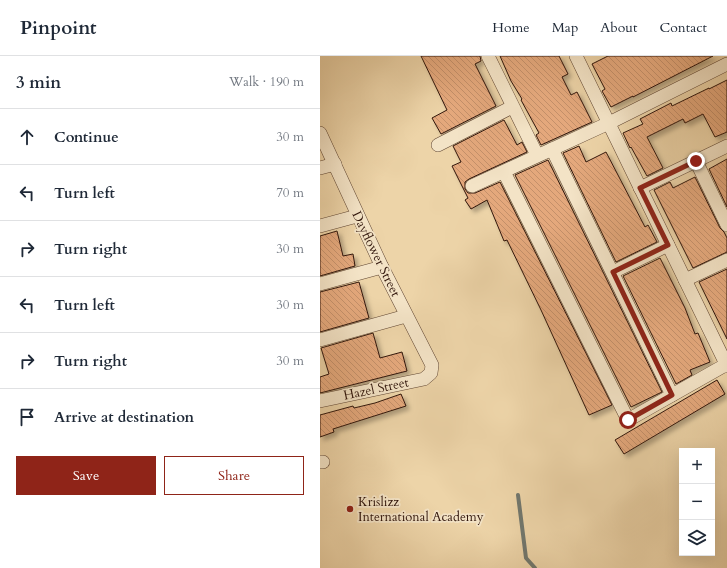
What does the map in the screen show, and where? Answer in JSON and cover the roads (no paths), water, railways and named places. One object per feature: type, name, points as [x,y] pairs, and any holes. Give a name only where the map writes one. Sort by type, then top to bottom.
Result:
[{"type":"street","points":[[488,56],[537,156]]},
{"type":"street","points":[[504,172],[628,420],[727,365],[576,56]]},
{"type":"street","points":[[472,186],[608,123],[727,64]]},
{"type":"street","points":[[438,145],[512,107]]},
{"type":"street","name":"Dayflower Street","points":[[320,133],[357,216],[432,365],[431,373]]},
{"type":"street","points":[[640,188],[727,146]]},
{"type":"street","points":[[552,149],[672,395]]},
{"type":"street","points":[[696,161],[725,217]]},
{"type":"street","points":[[320,168],[335,164]]},
{"type":"street","points":[[320,226],[357,216]]},
{"type":"street","points":[[613,272],[668,245]]},
{"type":"street","points":[[685,280],[727,260]]},
{"type":"street","points":[[320,284],[382,267]]},
{"type":"street","points":[[320,340],[406,316]]},
{"type":"street","name":"Hazel Street","points":[[320,401],[424,379],[431,373]]},
{"type":"waterway","points":[[518,495],[526,558],[535,568]]},
{"type":"place","name":"Krislizz International Academy","points":[[350,509]]}]
